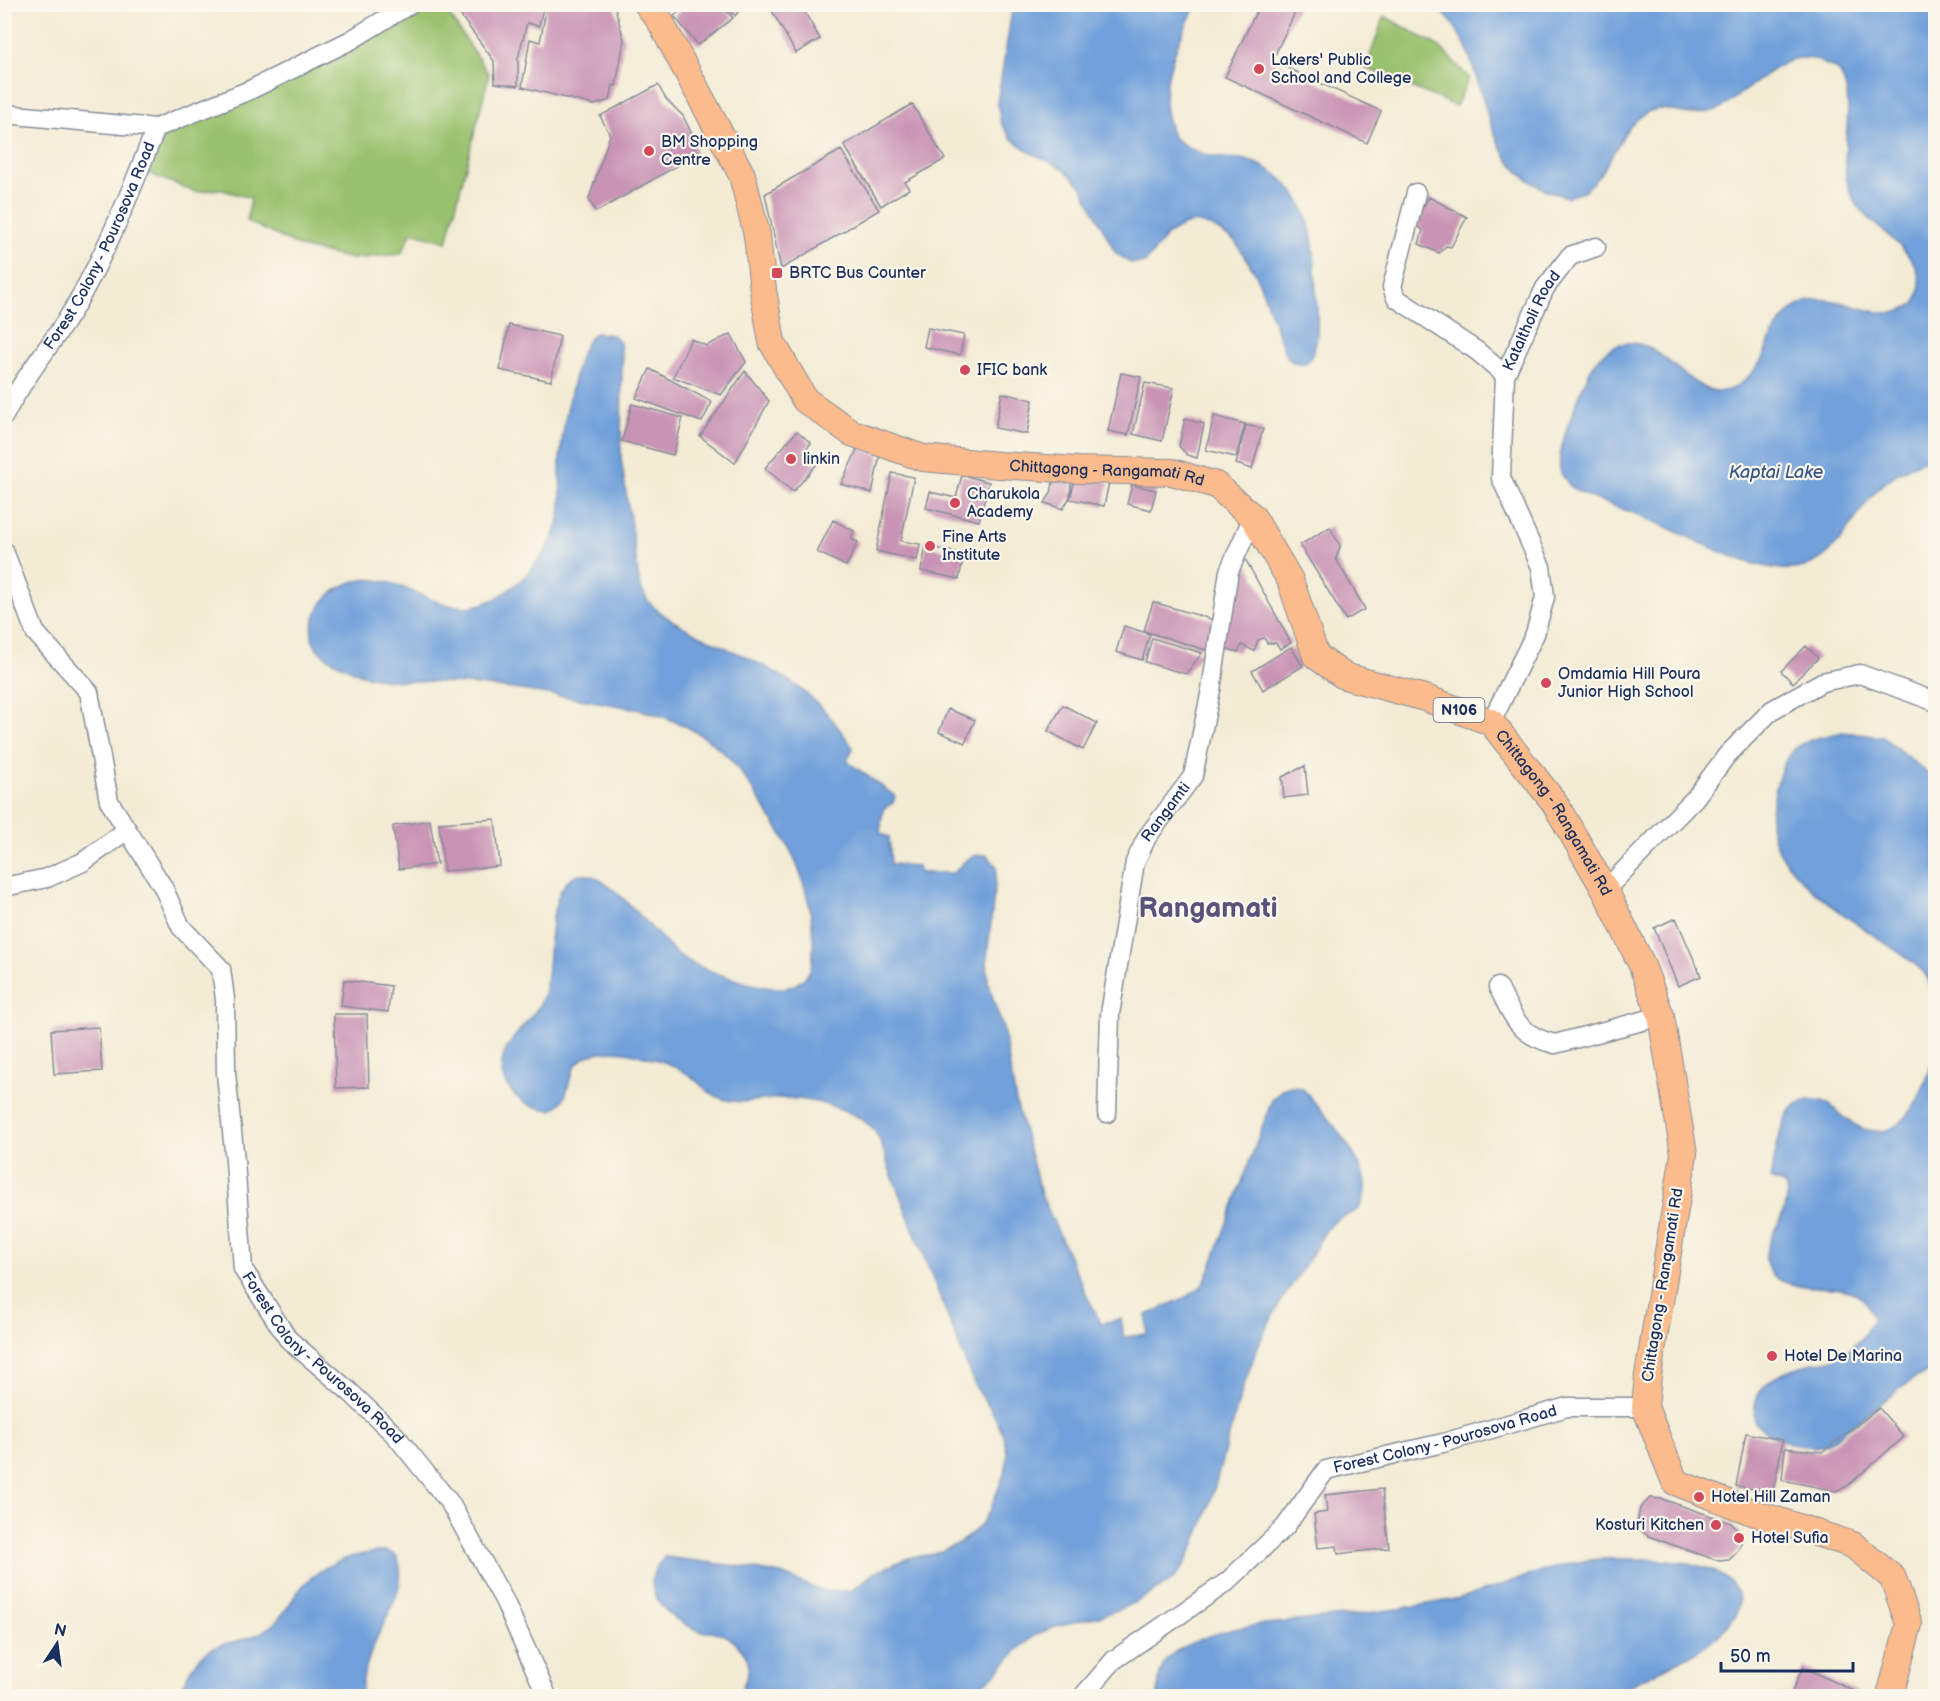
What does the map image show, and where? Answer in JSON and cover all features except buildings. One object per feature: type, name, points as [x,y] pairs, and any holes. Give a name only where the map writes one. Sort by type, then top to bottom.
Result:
[{"type":"highway","name":"Chittagong - Rangamati Rd","points":[[647,4],[660,21],[742,175],[757,235],[772,342],[805,400],[852,433],[923,458],[1067,470],[1172,472],[1216,485],[1252,517],[1290,580],[1317,656],[1344,676],[1425,698],[1491,722],[1554,802],[1605,890],[1641,963],[1661,1016],[1684,1154],[1648,1375],[1645,1407],[1675,1482],[1853,1545],[1893,1578],[1910,1624],[1890,1696]]},
{"type":"street","name":"Forest Colony - Pourosova Road","points":[[4,417],[15,394],[73,309],[120,218],[156,128],[250,90],[351,40],[410,4]]},
{"type":"street","points":[[4,114],[156,128]]},
{"type":"street","points":[[1416,193],[1392,287],[1396,298],[1477,351],[1505,375]]},
{"type":"street","name":"Kataltholi Road","points":[[1491,722],[1535,634],[1545,597],[1541,567],[1501,478],[1505,375],[1545,288],[1570,256],[1596,247]]},
{"type":"street","name":"Rangamti","points":[[1107,1113],[1110,1014],[1135,862],[1147,837],[1192,776],[1211,690],[1230,571],[1252,517]]},
{"type":"street","name":"Forest Colony - Pourosova Road","points":[[4,551],[35,632],[89,692],[109,801],[163,887],[181,927],[221,969],[225,999],[226,1073],[243,1269],[288,1340],[350,1392],[395,1435],[450,1503],[504,1600],[547,1696]]},
{"type":"street","points":[[1605,890],[1695,798],[1727,755],[1772,710],[1822,682],[1860,674],[1935,702]]},
{"type":"street","points":[[4,888],[46,878],[83,862],[127,830]]},
{"type":"street","points":[[1498,987],[1517,1025],[1537,1040],[1555,1044],[1661,1016]]},
{"type":"street","name":"Forest Colony - Pourosova Road","points":[[1083,1696],[1114,1660],[1227,1582],[1285,1527],[1326,1470],[1443,1443],[1567,1407],[1645,1407]]},
{"type":"green space","points":[[424,5],[443,5],[489,75],[447,242],[412,232],[401,254],[352,259],[300,247],[247,221],[251,198],[219,189],[196,192],[145,172],[164,130],[298,74],[362,42]]},
{"type":"green space","points":[[1384,16],[1440,47],[1469,78],[1456,106],[1366,68]]},
{"type":"water","points":[[1013,5],[1196,5],[1179,41],[1167,79],[1165,105],[1169,125],[1173,137],[1196,151],[1209,156],[1246,160],[1265,168],[1278,176],[1300,201],[1306,215],[1313,246],[1317,322],[1314,349],[1305,364],[1293,362],[1286,356],[1256,274],[1235,241],[1213,227],[1195,222],[1182,226],[1167,235],[1145,263],[1130,263],[1115,252],[1082,187],[1064,169],[1028,151],[1012,139],[1001,123],[997,103]]},
{"type":"water","name":"Kaptai Lake","points":[[1434,5],[1935,5],[1935,458],[1897,474],[1878,489],[1833,549],[1822,558],[1809,565],[1794,569],[1781,569],[1734,557],[1574,489],[1561,473],[1560,457],[1567,428],[1586,379],[1601,356],[1615,346],[1631,343],[1645,346],[1659,354],[1697,384],[1710,390],[1724,391],[1743,382],[1753,371],[1765,353],[1776,328],[1789,313],[1800,305],[1811,300],[1823,299],[1886,313],[1898,312],[1915,304],[1920,286],[1918,272],[1912,260],[1860,209],[1848,183],[1845,151],[1848,102],[1840,73],[1819,61],[1799,58],[1782,64],[1723,107],[1715,110],[1686,114],[1663,109],[1652,110],[1637,120],[1629,129],[1594,182],[1583,191],[1568,197],[1542,188],[1519,172],[1503,151],[1492,126],[1466,47],[1453,24]]},
{"type":"water","points":[[595,333],[613,335],[620,343],[622,358],[621,458],[640,587],[649,601],[671,620],[777,673],[803,691],[824,710],[853,748],[847,761],[895,796],[893,803],[883,809],[880,833],[889,837],[891,864],[918,866],[919,873],[954,873],[968,859],[976,855],[987,855],[997,867],[987,958],[988,983],[1003,1029],[1016,1102],[1041,1194],[1101,1323],[1121,1319],[1124,1337],[1147,1334],[1147,1315],[1186,1297],[1201,1287],[1209,1272],[1272,1100],[1285,1088],[1303,1089],[1352,1151],[1364,1178],[1365,1190],[1361,1206],[1353,1213],[1337,1220],[1325,1232],[1265,1331],[1243,1387],[1205,1518],[1197,1539],[1179,1572],[1169,1582],[1129,1605],[1040,1633],[1029,1640],[984,1683],[960,1693],[945,1695],[873,1690],[845,1696],[739,1696],[749,1665],[741,1649],[723,1634],[700,1631],[677,1619],[667,1611],[653,1591],[652,1580],[656,1568],[665,1557],[781,1574],[830,1592],[852,1590],[874,1573],[894,1564],[911,1557],[934,1554],[960,1543],[980,1526],[990,1510],[1006,1469],[1007,1452],[1003,1434],[992,1411],[975,1386],[875,1132],[854,1115],[817,1102],[782,1098],[745,1102],[723,1099],[669,1064],[616,1051],[593,1054],[578,1063],[571,1074],[566,1094],[552,1110],[525,1103],[512,1092],[504,1080],[503,1058],[507,1048],[537,1009],[543,997],[555,907],[559,894],[574,876],[586,874],[599,879],[628,903],[676,953],[685,959],[729,977],[761,986],[785,988],[801,981],[812,964],[812,925],[807,894],[797,865],[783,837],[736,765],[706,739],[670,720],[636,709],[504,688],[373,678],[360,674],[322,654],[313,642],[313,625],[320,606],[331,594],[350,583],[368,579],[386,582],[438,602],[456,606],[475,606],[491,601],[514,586],[539,560],[558,524],[561,505],[560,459],[567,410],[581,355],[586,343]]},
{"type":"water","points":[[1843,732],[1883,737],[1935,779],[1935,1004],[1922,970],[1813,891],[1783,857],[1773,838],[1770,815],[1780,773],[1785,762],[1798,746],[1817,738]]},
{"type":"water","points":[[1935,1051],[1935,1369],[1913,1379],[1826,1445],[1807,1446],[1788,1442],[1770,1434],[1755,1422],[1754,1409],[1762,1388],[1790,1370],[1841,1355],[1857,1342],[1873,1319],[1865,1301],[1853,1293],[1841,1289],[1788,1283],[1777,1278],[1769,1270],[1766,1253],[1787,1197],[1784,1185],[1770,1179],[1783,1124],[1794,1106],[1804,1101],[1814,1100],[1828,1104],[1857,1126],[1874,1131],[1889,1129],[1901,1122],[1911,1111],[1926,1081]]},
{"type":"water","points":[[386,1551],[396,1555],[400,1566],[399,1588],[370,1655],[361,1696],[177,1696],[202,1655],[216,1647],[249,1637],[268,1628],[280,1617],[297,1593],[315,1574],[348,1558]]},
{"type":"water","points":[[1644,1559],[1689,1563],[1712,1570],[1730,1581],[1738,1593],[1739,1604],[1736,1616],[1716,1638],[1696,1652],[1609,1696],[1158,1696],[1161,1672],[1170,1656],[1192,1643],[1225,1631],[1443,1602],[1557,1567],[1589,1560]]},
{"type":"place","name":"Lakers' Public School and College","points":[[1259,69]]},
{"type":"place","name":"BM Shopping Centre","points":[[649,151]]},
{"type":"place","name":"BRTC Bus Counter","points":[[777,273]]},
{"type":"place","name":"IFIC bank","points":[[965,370]]},
{"type":"place","name":"linkin","points":[[791,459]]},
{"type":"place","name":"Charukola Academy","points":[[955,503]]},
{"type":"place","name":"Fine Arts Institute","points":[[930,546]]},
{"type":"place","name":"Omdamia Hill Poura Junior High School","points":[[1546,683]]},
{"type":"place","name":"Hotel De Marina","points":[[1772,1356]]},
{"type":"place","name":"Hotel Hill Zaman","points":[[1699,1497]]},
{"type":"place","name":"Kosturi Kitchen","points":[[1716,1525]]},
{"type":"place","name":"Hotel Sufia","points":[[1739,1538]]},
{"type":"district","name":"Rangamati","points":[[1208,908]]}]
